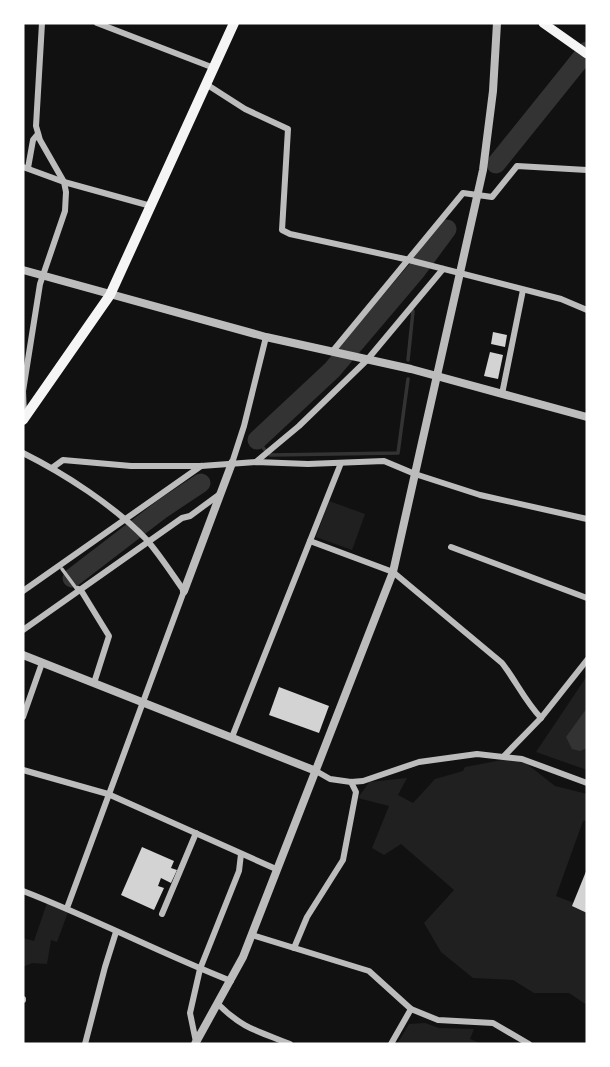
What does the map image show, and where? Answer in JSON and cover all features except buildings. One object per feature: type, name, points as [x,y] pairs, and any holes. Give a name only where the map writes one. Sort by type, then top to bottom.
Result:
[{"type":"main road","points":[[23,419],[110,295],[234,23]]},
{"type":"main road","points":[[543,23],[587,54]]},
{"type":"street","points":[[43,23],[37,134],[25,168],[64,182],[151,206]]},
{"type":"street","points":[[97,23],[214,68]]},
{"type":"street","points":[[196,1044],[251,935],[393,572],[478,197],[487,145],[498,23]]},
{"type":"street","points":[[206,84],[245,109],[288,129],[282,230],[561,299],[587,310]]},
{"type":"street","points":[[23,419],[23,391],[40,284],[65,211],[66,192],[64,182],[37,134]]},
{"type":"street","points":[[335,353],[412,261],[463,193],[492,197],[517,166],[587,170]]},
{"type":"street","points":[[256,462],[309,418],[364,359],[440,269]]},
{"type":"street","points":[[23,270],[265,337],[436,376],[587,416]]},
{"type":"street","points":[[502,394],[523,290]]},
{"type":"street","points":[[67,908],[232,463],[244,426],[265,337]]},
{"type":"street","points":[[23,453],[52,468],[127,521],[147,541],[184,591]]},
{"type":"street","points":[[52,468],[63,460],[131,466],[384,461],[480,495],[587,519]]},
{"type":"street","points":[[232,737],[341,463]]},
{"type":"street","points":[[23,591],[127,521],[201,466]]},
{"type":"street","points":[[23,630],[147,541],[220,494]]},
{"type":"street","points":[[310,541],[393,572],[502,663],[528,704],[541,718]]},
{"type":"street","points":[[451,547],[587,598]]},
{"type":"street","points":[[78,589],[109,636],[94,684]]},
{"type":"street","points":[[23,655],[232,737],[330,779],[363,781],[419,762],[477,754],[522,759],[587,783]]},
{"type":"street","points":[[504,756],[541,718],[587,660]]},
{"type":"street","points":[[23,717],[42,663]]},
{"type":"street","points":[[23,771],[108,794],[276,869]]},
{"type":"street","points":[[293,948],[307,917],[343,860],[356,792],[351,782]]},
{"type":"street","points":[[162,914],[196,833]]},
{"type":"street","points":[[196,1044],[190,1013],[200,969],[239,871],[241,854]]},
{"type":"street","points":[[23,891],[230,981]]},
{"type":"street","points":[[85,1044],[104,967],[116,932]]},
{"type":"street","points":[[251,935],[369,971],[411,1009],[438,1020],[493,1023],[529,1044]]},
{"type":"street","points":[[218,1004],[248,1029],[290,1044]]},
{"type":"street","points":[[391,1044],[411,1009]]},
{"type":"lane","points":[[62,569],[78,589]]},
{"type":"shaded area","points":[[329,501],[365,514],[352,550],[316,537]]},
{"type":"shaded area","points":[[587,676],[587,770],[536,752]]},
{"type":"shaded area","points":[[587,708],[587,748],[580,751],[572,749],[566,737]]},
{"type":"shaded area","points":[[518,757],[555,786],[587,794],[587,820],[583,821],[556,896],[587,908],[587,1005],[569,993],[534,993],[513,980],[473,978],[441,952],[424,923],[454,890],[401,844],[384,855],[372,848],[389,806],[358,798],[369,782],[407,778],[398,795],[413,803],[435,779],[463,771],[465,767]]},
{"type":"shaded area","points":[[47,903],[68,912],[57,942],[51,940],[47,964],[32,963],[23,967],[23,938],[34,941]]},
{"type":"shaded area","points":[[425,1023],[439,1028],[474,1029],[470,1039],[482,1044],[397,1044],[409,1024]]},
{"type":"waterway","points":[[496,164],[587,51]]},
{"type":"waterway","points":[[257,440],[332,370],[416,271],[447,229]]},
{"type":"waterway","points":[[408,360],[413,311]]},
{"type":"waterway","points":[[270,455],[398,453],[408,379]]},
{"type":"waterway","points":[[257,440],[265,450]]},
{"type":"waterway","points":[[72,578],[162,509],[201,483]]}]
